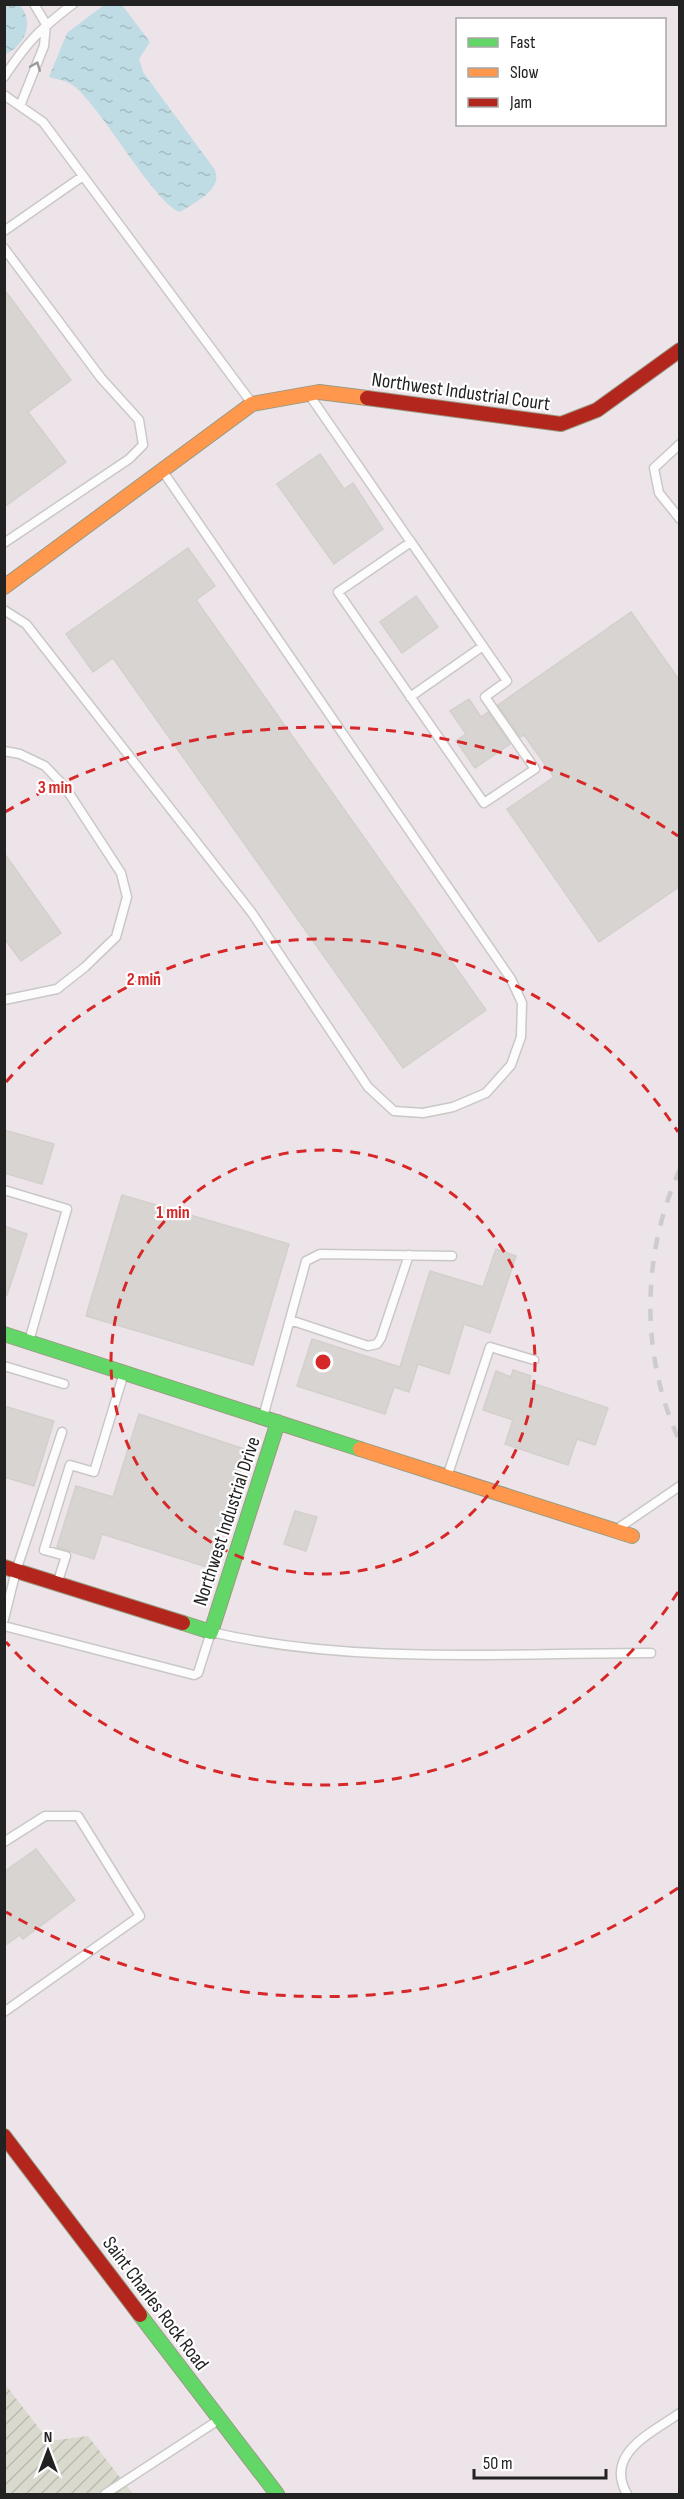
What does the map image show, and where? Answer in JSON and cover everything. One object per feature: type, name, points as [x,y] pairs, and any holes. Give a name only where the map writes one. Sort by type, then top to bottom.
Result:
[{"type":"street","name":"Northwest Industrial Court","points":[[4,587],[252,404],[319,392],[561,424],[597,410],[680,350]]},
{"type":"street","name":"Northwest Industrial Drive","points":[[4,1334],[632,1536]]},
{"type":"street","name":"Northwest Industrial Drive","points":[[10,1569],[211,1632],[278,1422]]},
{"type":"street","name":"Saint Charles Rock Road","points":[[4,2136],[277,2494]]},
{"type":"lane","points":[[20,106],[44,46],[46,24],[34,4]]},
{"type":"lane","points":[[4,77],[30,39],[73,4]]},
{"type":"lane","points":[[4,95],[43,122],[252,404]]},
{"type":"lane","points":[[4,231],[83,176]]},
{"type":"lane","points":[[4,248],[94,370],[139,420],[143,445],[129,459],[4,543]]},
{"type":"lane","points":[[308,394],[411,542],[507,681],[485,697],[535,769],[484,803],[338,592],[411,542]]},
{"type":"lane","points":[[680,444],[654,468],[659,493],[680,519]]},
{"type":"lane","points":[[4,610],[26,624],[252,913],[342,1053],[368,1088],[394,1111],[423,1113],[453,1107],[486,1093],[511,1065],[521,1037],[522,1003],[511,980],[162,470]]},
{"type":"lane","points":[[410,697],[483,646]]},
{"type":"lane","points":[[4,752],[20,754],[45,766],[65,787],[121,873],[128,897],[116,938],[86,967],[57,989],[4,1000]]},
{"type":"lane","points":[[4,1190],[67,1209],[29,1342]]},
{"type":"lane","points":[[262,1417],[306,1262],[320,1254],[452,1256]]},
{"type":"lane","points":[[290,1320],[368,1346],[376,1344],[381,1338],[409,1255]]},
{"type":"lane","points":[[447,1477],[490,1347],[534,1359]]},
{"type":"lane","points":[[4,1366],[64,1384]]},
{"type":"lane","points":[[57,1584],[66,1556],[44,1550],[70,1465],[94,1472],[124,1372]]},
{"type":"lane","points":[[4,1619],[10,1569],[62,1432]]},
{"type":"lane","points":[[615,1530],[680,1486]]},
{"type":"lane","points":[[4,1626],[194,1675],[198,1673],[211,1632],[250,1641],[385,1654],[651,1653]]},
{"type":"lane","points":[[4,1842],[45,1816],[78,1816],[140,1916],[4,2012]]},
{"type":"lane","points":[[627,2494],[620,2473],[622,2459],[635,2444],[680,2413]]},
{"type":"lane","points":[[105,2494],[220,2420]]},
{"type":"shaded area","points":[[5,5],[679,5],[679,2494],[5,2494]]},
{"type":"shaded area","points":[[4,2383],[49,2441],[88,2436],[133,2494],[5,2494]]},
{"type":"water","points":[[5,4],[20,5],[27,19],[27,26],[26,33],[18,45],[5,55]]},
{"type":"water","points":[[104,5],[122,5],[150,42],[139,59],[143,72],[215,170],[215,184],[206,195],[180,212],[157,193],[87,99],[69,83],[49,77],[67,33]]},
{"type":"building","points":[[4,289],[71,380],[28,412],[66,462],[4,507]]},
{"type":"building","points":[[320,454],[344,489],[353,483],[383,529],[334,564],[277,484]]},
{"type":"building","points":[[188,548],[215,586],[196,600],[486,1010],[403,1068],[113,658],[93,672],[66,634]]},
{"type":"building","points":[[416,596],[438,627],[402,653],[380,622]]},
{"type":"building","points":[[631,612],[680,681],[680,886],[599,942],[507,809],[554,777],[524,735],[520,737],[498,705]]},
{"type":"building","points":[[469,699],[481,717],[488,712],[510,744],[475,768],[456,741],[466,734],[450,711]]},
{"type":"building","points":[[4,853],[61,933],[21,961],[4,938]]},
{"type":"building","points":[[4,1130],[54,1144],[42,1184],[4,1173]]},
{"type":"building","points":[[122,1195],[289,1244],[253,1365],[86,1316]]},
{"type":"building","points":[[4,1226],[27,1234],[7,1295],[4,1294]]},
{"type":"building","points":[[496,1249],[516,1256],[490,1333],[464,1324],[449,1374],[418,1364],[409,1392],[394,1387],[385,1414],[297,1386],[312,1339],[400,1367],[430,1271],[483,1287]]},
{"type":"building","points":[[513,1370],[531,1376],[529,1382],[608,1408],[595,1445],[577,1439],[568,1465],[505,1444],[513,1420],[483,1410],[496,1371],[511,1377]]},
{"type":"building","points":[[4,1406],[54,1421],[34,1486],[4,1477]]},
{"type":"building","points":[[139,1414],[247,1450],[210,1568],[102,1534],[94,1559],[57,1547],[76,1486],[113,1497]]},
{"type":"building","points":[[295,1511],[317,1517],[306,1551],[284,1544]]},
{"type":"building","points":[[36,1849],[75,1900],[23,1939],[20,1935],[4,1946],[4,1872]]},
{"type":"railway","points":[[680,1169],[667,1202],[658,1236],[652,1270],[650,1306],[652,1341],[658,1375],[667,1409],[680,1442]]},
{"type":"traffic: fast","points":[[4,1334],[360,1449]]},
{"type":"traffic: fast","points":[[183,1623],[211,1632],[278,1422]]},
{"type":"traffic: fast","points":[[140,2315],[277,2494]]},
{"type":"traffic: slow","points":[[4,587],[252,404],[319,392],[367,398]]},
{"type":"traffic: slow","points":[[360,1449],[632,1536]]},
{"type":"traffic: jam","points":[[367,398],[561,424],[597,410],[680,350]]},
{"type":"traffic: jam","points":[[4,1567],[183,1623]]},
{"type":"traffic: jam","points":[[4,2136],[140,2315]]}]
